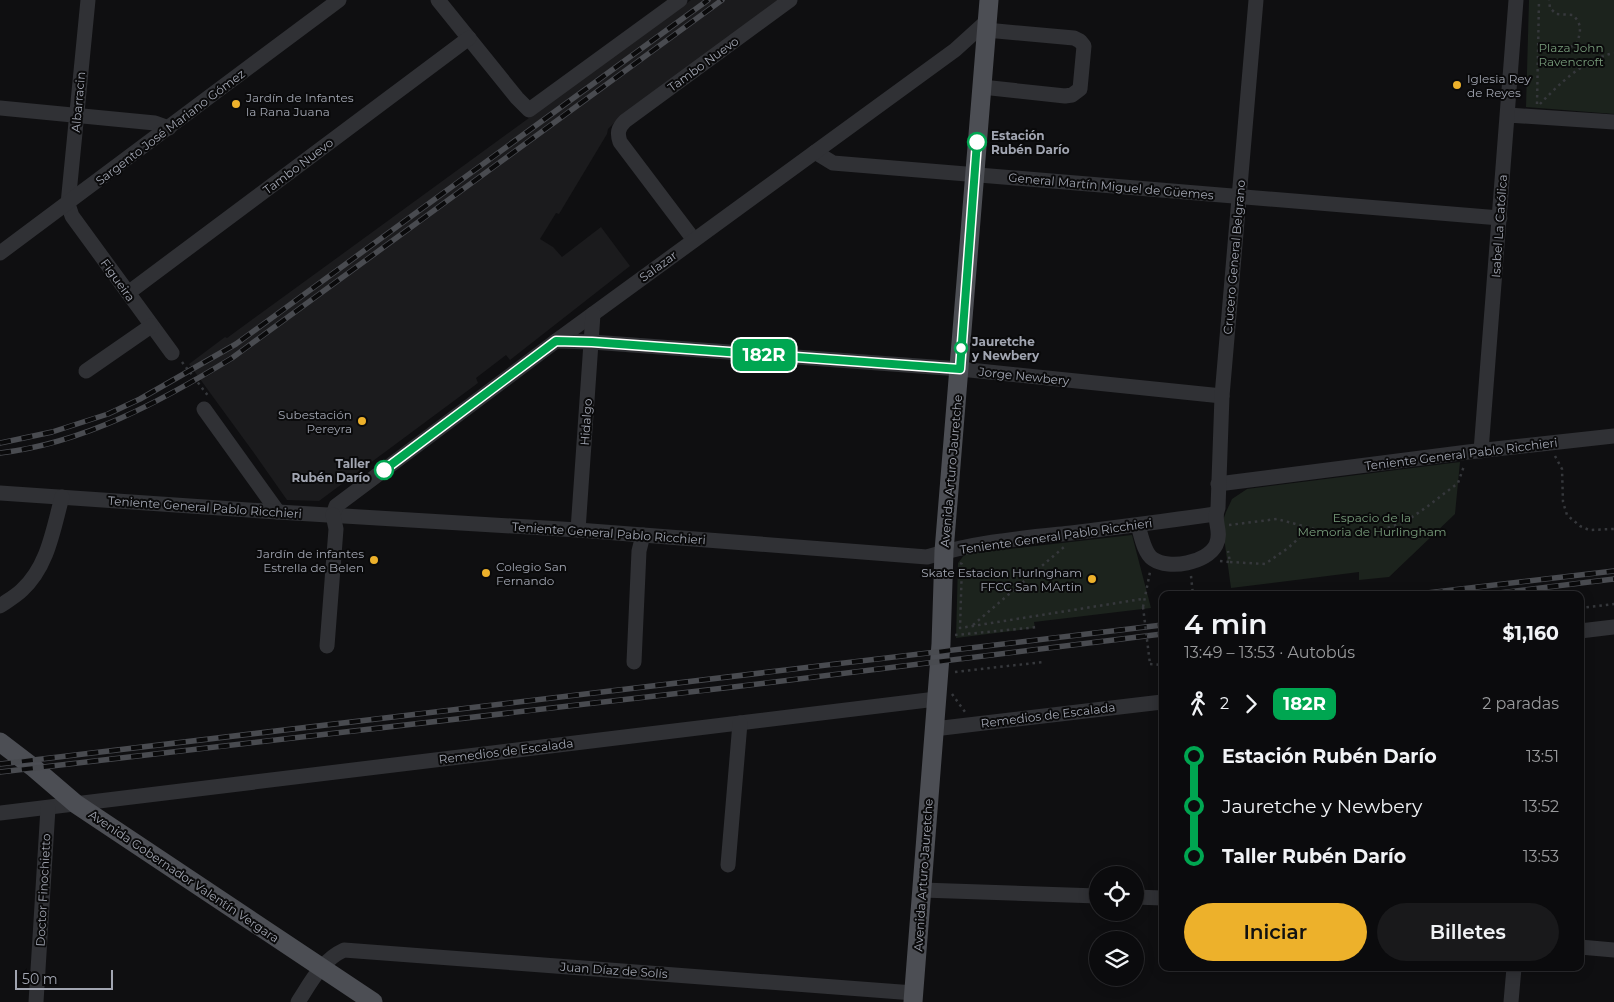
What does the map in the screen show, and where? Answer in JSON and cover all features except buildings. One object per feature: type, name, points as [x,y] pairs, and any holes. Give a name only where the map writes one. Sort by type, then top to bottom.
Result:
[{"type":"main road","name":"Avenida Arturo Jauretche","points":[[913,997],[941,636],[944,556],[988,0]]},
{"type":"main road","name":"Avenida Gobernador Valentín Vergara","points":[[0,742],[76,804],[373,1002]]},
{"type":"street","name":"Albarracin","points":[[68,204],[88,0]]},
{"type":"street","name":"Sargento José Mariano Gómez","points":[[0,253],[170,128],[339,0]]},
{"type":"street","points":[[438,0],[517,98],[529,110],[680,0]]},
{"type":"street","name":"Tambo Nuevo","points":[[694,240],[620,142],[618,130],[625,121],[790,0]]},
{"type":"street","name":"Crucero General Belgrano","points":[[1194,561],[1209,554],[1215,547],[1220,535],[1218,484],[1222,396],[1256,0]]},
{"type":"street","name":"Isabel La Católica","points":[[1474,452],[1500,218],[1516,0]]},
{"type":"street","points":[[982,87],[1065,96],[1072,95],[1080,89],[1084,46],[1074,38],[987,26]]},
{"type":"street","name":"Salazar","points":[[332,515],[336,506],[556,341],[987,26]]},
{"type":"street","name":"Tambo Nuevo","points":[[128,294],[469,38]]},
{"type":"street","points":[[0,108],[155,123],[170,128]]},
{"type":"street","points":[[1508,114],[1614,122]]},
{"type":"street","name":"General Martín Miguel de Güemes","points":[[815,152],[834,164],[1500,218]]},
{"type":"street","name":"Figueira","points":[[68,204],[72,216],[172,353]]},
{"type":"street","name":"Hidalgo","points":[[578,530],[593,314]]},
{"type":"street","points":[[86,371],[151,326]]},
{"type":"street","name":"Jorge Newbery","points":[[556,341],[960,369],[1222,396]]},
{"type":"street","points":[[204,409],[278,512]]},
{"type":"street","name":"Teniente General Pablo Ricchieri","points":[[1218,484],[1614,436]]},
{"type":"street","name":"Teniente General Pablo Ricchieri","points":[[0,493],[578,530],[927,557],[944,556],[994,541],[1138,525],[1220,520]]},
{"type":"street","points":[[0,606],[22,590],[35,576],[44,561],[62,497]]},
{"type":"street","points":[[327,646],[336,529],[332,515]]},
{"type":"street","points":[[1138,525],[1147,552],[1152,559],[1174,565],[1194,561]]},
{"type":"street","points":[[634,662],[639,550],[642,535]]},
{"type":"street","points":[[1584,631],[1614,627]]},
{"type":"street","name":"Remedios de Escalada","points":[[0,813],[936,699]]},
{"type":"street","name":"Remedios de Escalada","points":[[934,729],[1159,702]]},
{"type":"street","points":[[728,865],[740,723]]},
{"type":"street","name":"Doctor Finochietto","points":[[36,1002],[48,808]]},
{"type":"street","points":[[922,890],[1089,896]]},
{"type":"street","points":[[1144,897],[1159,898]]},
{"type":"street","points":[[1584,947],[1614,950]]},
{"type":"street","name":"Juan Díaz de Solís","points":[[320,967],[344,950],[913,997]]},
{"type":"street","points":[[298,1002],[320,967]]},
{"type":"street","points":[[1511,1002],[1514,971]]},
{"type":"path","points":[[1539,0],[1537,108],[1549,94],[1577,71],[1603,55],[1614,53]]},
{"type":"path","points":[[1538,47],[1569,48],[1577,43],[1581,32],[1579,21],[1573,15],[1556,14],[1550,8],[1549,0]]},
{"type":"path","points":[[1577,43],[1587,46],[1594,52],[1594,60]]},
{"type":"path","points":[[172,353],[183,363],[212,401],[204,409]]},
{"type":"path","points":[[1549,443],[1562,469],[1563,502],[1567,515],[1580,526],[1589,530],[1614,529]]},
{"type":"path","points":[[1220,520],[1277,519],[1344,537],[1374,532],[1404,522],[1458,484],[1474,452]]},
{"type":"path","points":[[1193,591],[1194,561],[1265,564],[1288,548],[1309,529]]},
{"type":"path","points":[[972,626],[1082,531]]},
{"type":"path","points":[[1227,544],[1230,562]]},
{"type":"path","points":[[944,556],[962,564],[960,628],[1142,599]]},
{"type":"path","points":[[1152,559],[1143,607],[1150,664],[1159,665]]},
{"type":"path","points":[[1584,608],[1614,604]]},
{"type":"path","points":[[941,636],[1039,627]]},
{"type":"path","points":[[938,674],[1042,662]]},
{"type":"shaded area","points":[[691,0],[780,0],[619,118],[608,129],[607,134],[559,214],[556,213],[540,239],[553,247],[562,257],[601,227],[630,266],[510,360],[506,355],[476,378],[478,383],[319,501],[287,500],[189,364]]},
{"type":"green space","name":"Plaza John Ravencroft","points":[[1529,0],[1614,0],[1614,114],[1526,107]]},
{"type":"green space","name":"Espacio de la Memoria de Hurlingham","points":[[1460,462],[1455,514],[1389,577],[1359,580],[1359,572],[1231,588],[1222,523],[1232,499],[1247,489]]},
{"type":"green space","points":[[1132,535],[1151,608],[1034,622],[1035,628],[956,638],[958,563],[965,554]]},
{"type":"railway","points":[[0,443],[52,432],[108,414],[140,399],[236,344],[708,0]]},
{"type":"railway","points":[[0,453],[31,448],[91,430],[149,405],[232,358],[722,0]]},
{"type":"railway","points":[[1444,591],[1614,571]]},
{"type":"railway","points":[[1515,591],[1614,579]]},
{"type":"railway","points":[[0,764],[1159,625]]},
{"type":"railway","points":[[0,772],[733,687],[1159,634]]},
{"type":"bus line","name":"182R","points":[[384,470],[556,341],[960,369],[977,142]]},
{"type":"place","name":"Iglesia Rey de Reyes","points":[[1457,85]]},
{"type":"place","name":"Jardín de Infantes la Rana Juana","points":[[236,104]]},
{"type":"place","name":"Estación Rubén Darío","points":[[977,142]]},
{"type":"place","name":"Jauretche y Newbery","points":[[961,348]]},
{"type":"place","name":"Subestación Pereyra","points":[[362,421]]},
{"type":"place","name":"Taller Rubén Darío","points":[[384,470]]},
{"type":"place","name":"Jardín de infantes Estrella de Belen","points":[[374,560]]},
{"type":"place","name":"Colegio San Fernando","points":[[486,573]]},
{"type":"place","name":"Skate Estacion Hurlngham FFCC San MArtin","points":[[1092,579]]}]
